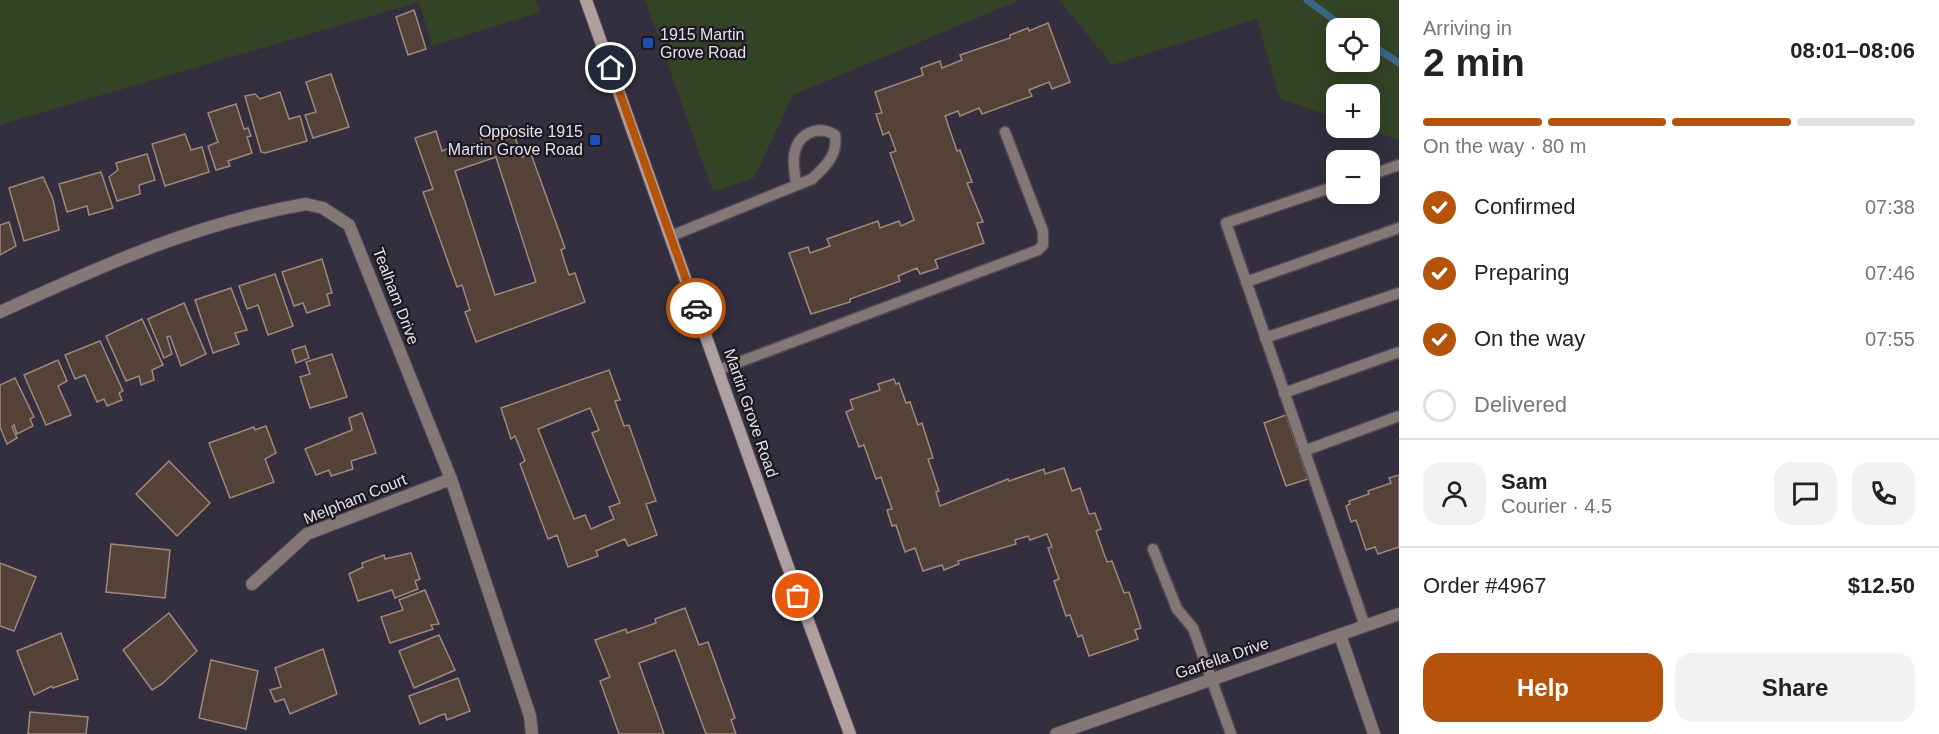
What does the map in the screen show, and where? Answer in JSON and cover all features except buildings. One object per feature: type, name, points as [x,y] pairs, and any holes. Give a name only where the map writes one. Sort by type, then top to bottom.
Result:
[{"type":"main road","name":"Martin Grove Road","points":[[586,0],[850,734]]},
{"type":"street","name":"Tealham Drive","points":[[0,312],[87,272],[203,227],[306,204],[322,208],[349,225],[451,479],[530,716],[532,734]]},
{"type":"street","name":"Melpham Court","points":[[252,584],[307,534],[451,479]]},
{"type":"street","name":"Garfella Drive","points":[[1056,734],[1399,614]]},
{"type":"street","points":[[1340,635],[1374,734]]},
{"type":"lane","points":[[671,236],[813,179],[827,165],[837,147],[835,135],[820,129],[809,131],[803,138],[794,154],[796,184]]},
{"type":"lane","points":[[718,370],[1038,250],[1043,245],[1042,231],[1005,132]]},
{"type":"lane","points":[[1380,172],[1399,165]]},
{"type":"lane","points":[[1326,189],[1226,223],[1365,626]]},
{"type":"lane","points":[[1246,282],[1399,228]]},
{"type":"lane","points":[[1265,338],[1399,293]]},
{"type":"lane","points":[[1284,393],[1399,352]]},
{"type":"lane","points":[[1304,451],[1399,416]]},
{"type":"lane","points":[[1153,549],[1177,609],[1192,628],[1231,734]]},
{"type":"green space","points":[[0,0],[536,0],[540,12],[432,46],[419,2],[0,125]]},
{"type":"green space","points":[[645,0],[1020,0],[793,95],[754,178],[713,192]]},
{"type":"green space","points":[[1059,0],[1399,0],[1399,140],[1380,134],[1380,84],[1326,84],[1326,115],[1280,99],[1257,19],[1112,65]]},
{"type":"waterway","points":[[1307,0],[1331,18]]},
{"type":"waterway","points":[[1380,51],[1399,63]]},
{"type":"way so far","points":[[696,308],[798,596]]},
{"type":"place","name":"1915 Martin Grove Road","points":[[648,43]]},
{"type":"place","name":"Opposite 1915 Martin Grove Road","points":[[595,140]]},
{"type":"route","points":[[611,68],[696,308]]}]
